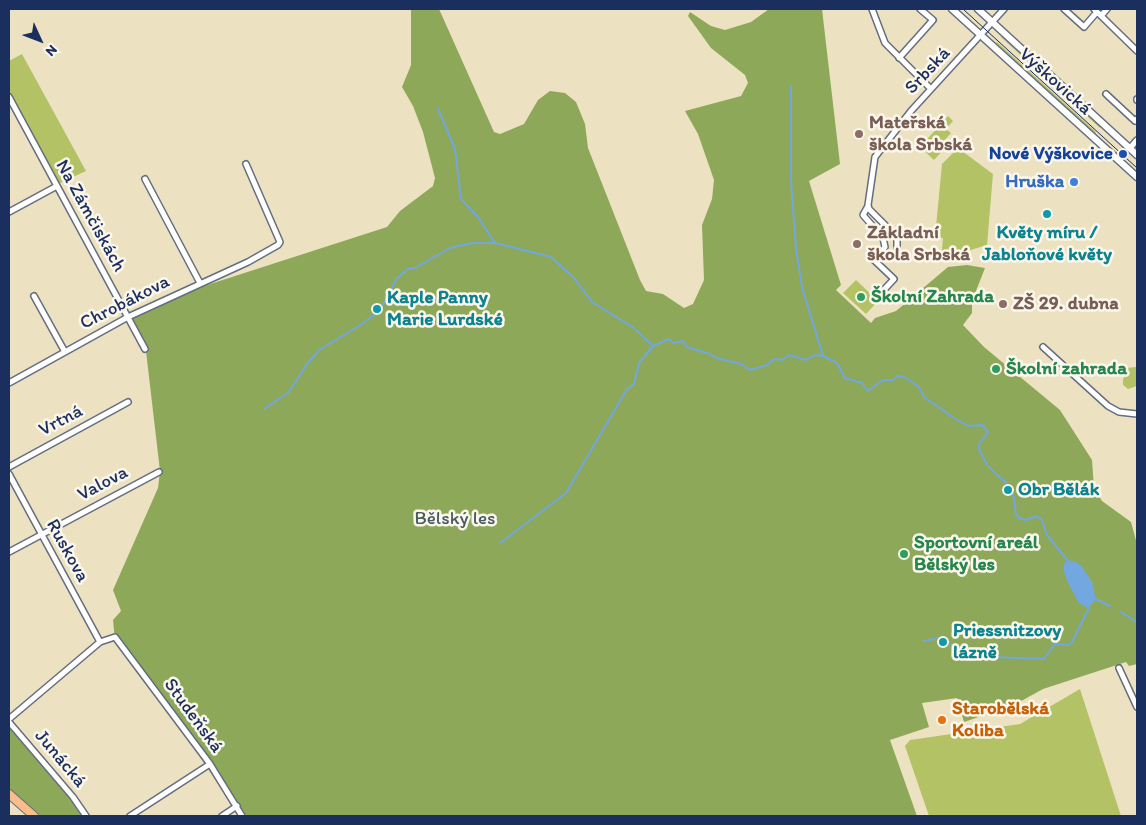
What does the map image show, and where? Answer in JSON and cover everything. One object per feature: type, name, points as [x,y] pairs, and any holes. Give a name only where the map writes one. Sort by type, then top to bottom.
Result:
[{"type":"main road","points":[[9,794],[34,816]]},
{"type":"street","points":[[872,9],[881,37],[899,58],[931,89]]},
{"type":"street","points":[[899,58],[933,20],[920,9]]},
{"type":"street","name":"Výškovická","points":[[952,9],[1137,177]]},
{"type":"street","name":"Výškovická","points":[[978,9],[1137,154]]},
{"type":"street","name":"Srbská","points":[[868,205],[872,164],[879,149],[1004,9]]},
{"type":"street","points":[[1064,9],[1084,28],[1098,12],[1107,9]]},
{"type":"street","points":[[1098,12],[1137,50]]},
{"type":"street","name":"Výškovická","points":[[1106,94],[1135,121],[1137,119]]},
{"type":"street","name":"Na Zámčiskách","points":[[9,97],[145,350]]},
{"type":"street","points":[[1130,148],[1137,140]]},
{"type":"street","name":"Chrobákova","points":[[9,383],[128,317],[264,254],[280,242],[246,164]]},
{"type":"street","name":"Chrobákova","points":[[145,179],[200,283]]},
{"type":"street","points":[[9,212],[56,186]]},
{"type":"street","points":[[868,205],[869,209],[897,237],[897,249]]},
{"type":"street","points":[[868,205],[864,215],[884,238],[885,246],[874,260],[894,279],[880,294]]},
{"type":"street","name":"Chrobákova","points":[[34,296],[65,352]]},
{"type":"street","points":[[1043,347],[1108,406],[1119,412],[1137,414]]},
{"type":"street","name":"Vrtná","points":[[9,466],[128,402]]},
{"type":"street","name":"Valova","points":[[9,552],[159,472]]},
{"type":"street","name":"Ruskova","points":[[9,474],[100,642]]},
{"type":"street","name":"Studeňská","points":[[100,642],[115,637],[210,764],[242,816]]},
{"type":"street","points":[[9,720],[100,642]]},
{"type":"street","points":[[1119,668],[1137,707]]},
{"type":"street","name":"Junácká","points":[[9,720],[69,792],[86,816]]},
{"type":"street","points":[[130,816],[210,764]]},
{"type":"street","points":[[222,816],[236,806]]},
{"type":"green space","name":"Bělský les","points":[[411,9],[439,9],[494,132],[500,134],[524,124],[538,100],[550,91],[565,93],[576,102],[585,124],[588,148],[640,280],[646,291],[663,294],[684,308],[693,304],[704,280],[702,225],[712,199],[714,180],[698,134],[685,111],[741,96],[748,83],[745,75],[711,48],[688,16],[690,12],[711,26],[725,30],[751,22],[769,9],[822,9],[840,164],[809,181],[841,285],[836,290],[871,323],[875,318],[896,311],[948,267],[967,265],[985,268],[972,301],[972,313],[963,325],[984,347],[1060,410],[1092,460],[1094,488],[1102,501],[1131,522],[1137,544],[1137,664],[1129,666],[1126,662],[1043,689],[1014,705],[964,722],[957,698],[922,703],[929,727],[890,740],[917,816],[239,816],[172,714],[115,640],[113,620],[121,611],[113,590],[158,488],[160,471],[146,351],[129,314],[173,296],[387,227],[400,211],[433,186],[435,178],[423,132],[413,106],[402,87],[411,65]]},
{"type":"green space","points":[[1001,37],[1101,126],[1100,128]]},
{"type":"green space","points":[[996,43],[1096,132],[1095,134]]},
{"type":"green space","points":[[22,54],[86,171],[58,184],[9,92],[9,61]]},
{"type":"green space","points":[[948,116],[953,121],[946,129],[951,133],[943,142],[947,146],[934,160],[920,147]]},
{"type":"green space","points":[[958,148],[993,174],[987,245],[941,259],[943,238],[935,237],[942,164]]},
{"type":"green space","name":"Školní Zahrada","points":[[856,280],[878,301],[866,314],[843,293]]},
{"type":"green space","points":[[1137,367],[1137,386],[1128,389],[1123,385],[1123,379],[1127,374],[1125,368]]},
{"type":"green space","points":[[1080,689],[1121,816],[929,816],[905,746],[910,740],[1020,724]]},
{"type":"green space","points":[[9,722],[86,816],[34,816],[9,794]]},
{"type":"water","points":[[1068,560],[1076,562],[1082,567],[1092,582],[1096,599],[1088,608],[1079,603],[1069,585],[1064,572],[1064,564]]},
{"type":"waterway","points":[[791,86],[791,181],[796,248],[802,287],[823,356]]},
{"type":"waterway","points":[[438,109],[455,149],[461,199],[478,217],[495,243],[551,257],[574,278],[592,302],[634,328],[653,346]]},
{"type":"waterway","points":[[264,409],[289,392],[307,364],[319,350],[377,313],[396,279],[408,269],[415,268],[450,248],[472,243],[494,243]]},
{"type":"waterway","points":[[500,543],[566,493],[627,389],[634,384],[639,363],[653,346],[669,339],[673,343],[683,341],[687,347],[710,354],[716,358],[741,364],[750,370],[767,365],[774,359],[782,360],[789,355],[806,360],[815,355],[823,356],[837,363],[845,378],[862,383],[868,391],[883,380],[893,380],[897,376],[906,378],[919,387],[924,397],[954,418],[968,426],[982,425],[988,432],[979,444],[979,449],[987,465],[1009,486],[1014,498],[1016,514],[1019,518],[1026,520],[1036,516],[1042,520],[1047,535],[1068,561]]},
{"type":"waterway","points":[[1093,598],[1110,606]]},
{"type":"waterway","points":[[943,638],[965,656],[1044,659],[1055,644],[1068,645],[1072,642],[1089,608]]},
{"type":"waterway","points":[[1121,612],[1137,622]]},
{"type":"waterway","points":[[924,641],[938,638]]},
{"type":"tram line","points":[[963,9],[1137,168]]},
{"type":"place","name":"Mateřská škola Srbská","points":[[859,134]]},
{"type":"place","name":"Nové Výškovice","points":[[1123,154]]},
{"type":"place","name":"Hruška","points":[[1074,182]]},
{"type":"place","name":"Květy míru / Jabloňové květy","points":[[1047,214]]},
{"type":"place","name":"Základní škola Srbská","points":[[857,244]]},
{"type":"place","name":"Školní Zahrada","points":[[861,297]]},
{"type":"place","name":"ZŠ 29. dubna","points":[[1003,304]]},
{"type":"place","name":"Kaple Panny Marie Lurdské","points":[[377,309]]},
{"type":"place","name":"Školní zahrada","points":[[996,369]]},
{"type":"place","name":"Obr Bělák","points":[[1008,490]]},
{"type":"place","name":"Sportovní areál Bělský les","points":[[904,554]]},
{"type":"place","name":"Priessnitzovy lázně","points":[[943,642]]},
{"type":"place","name":"Starobělská Koliba","points":[[942,720]]}]
